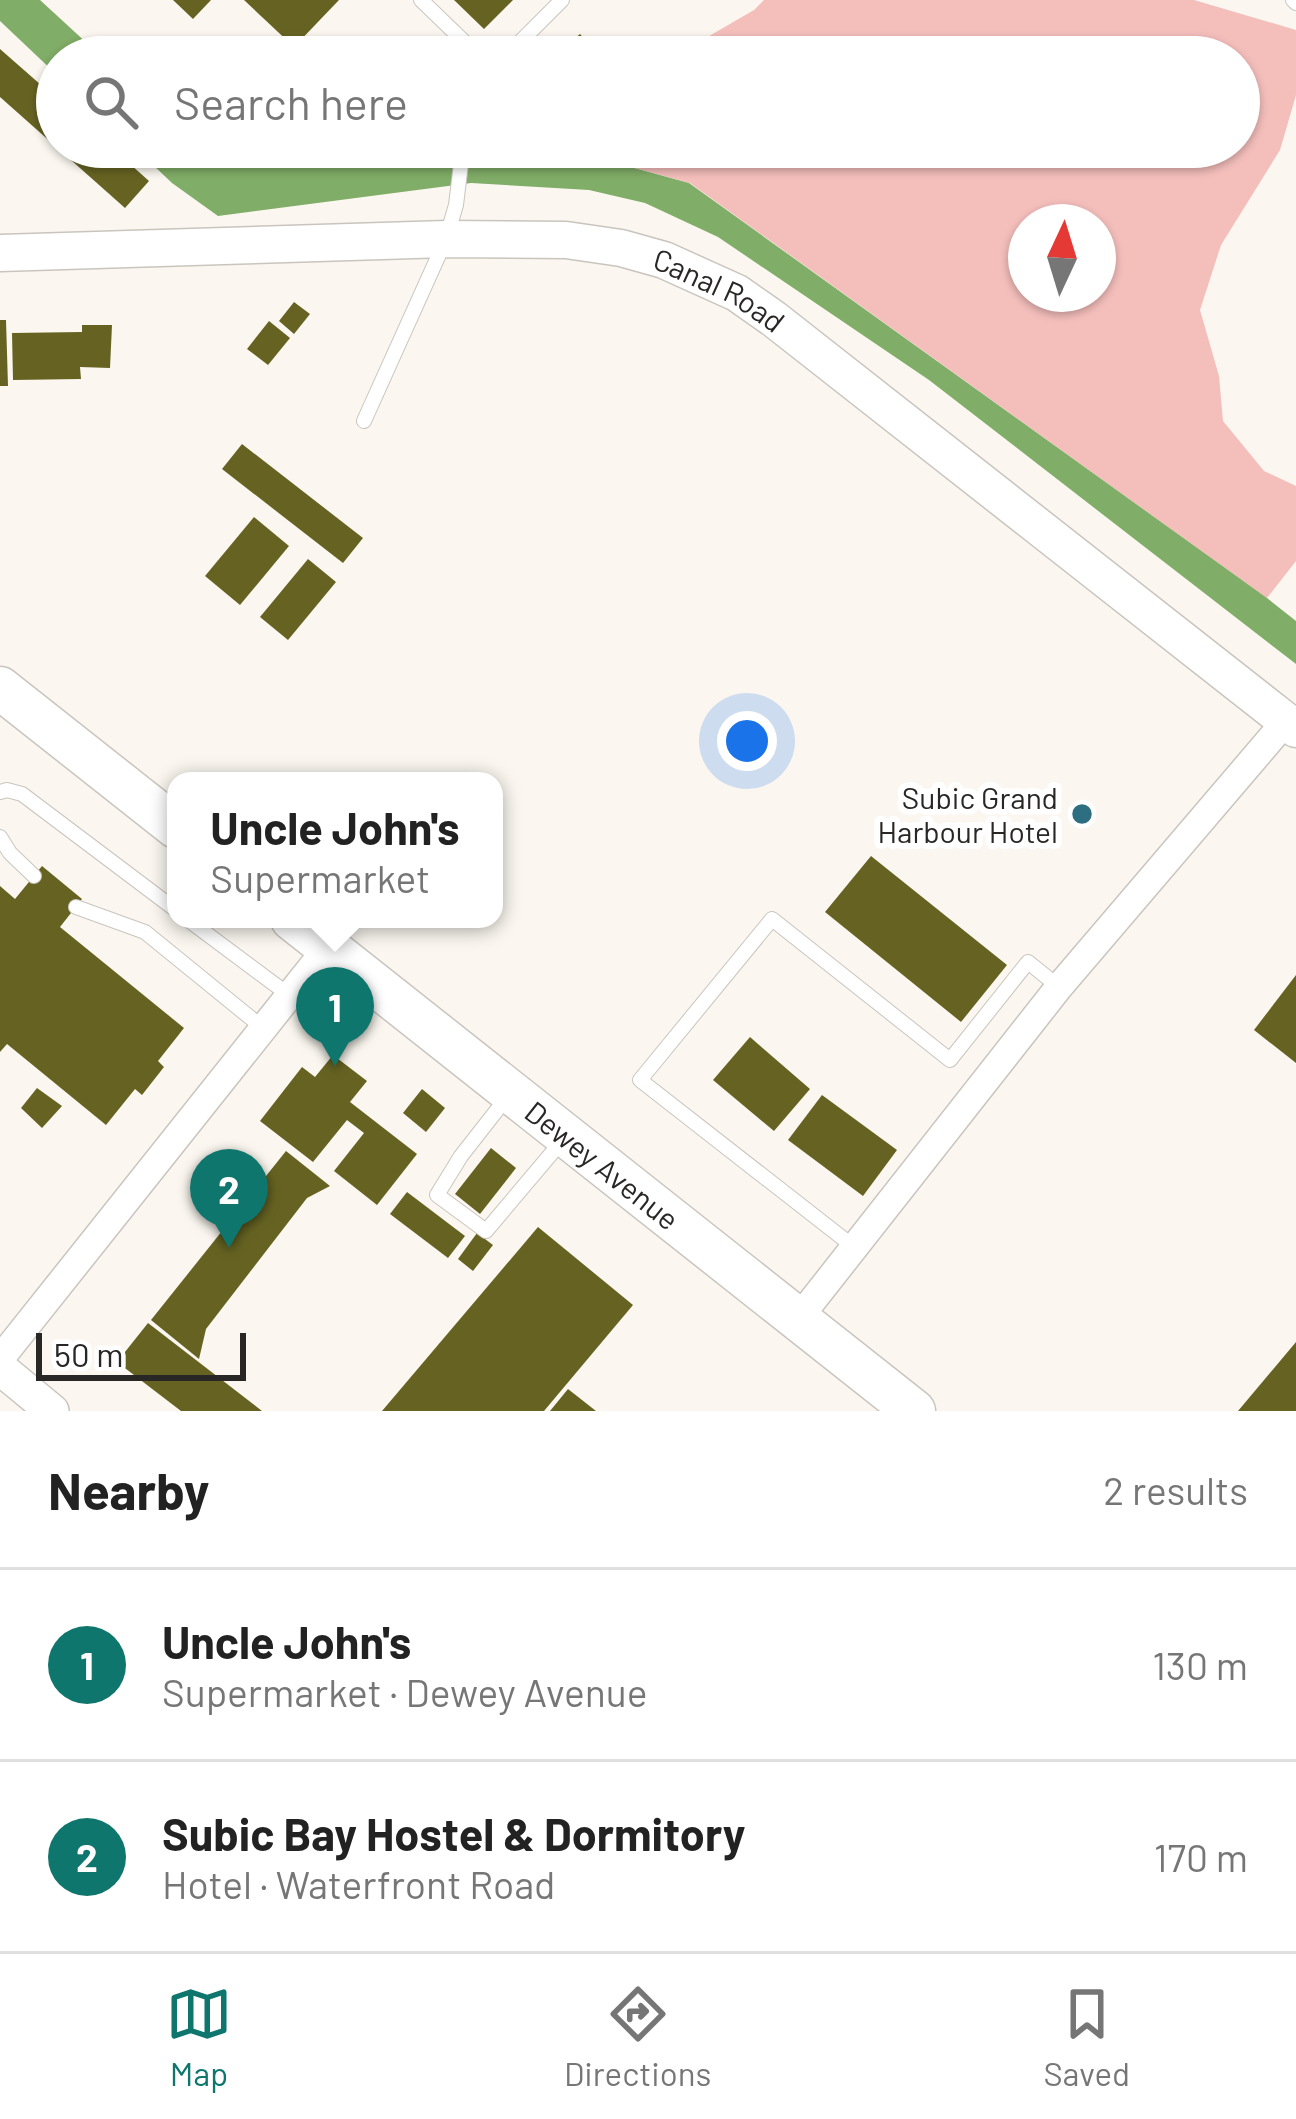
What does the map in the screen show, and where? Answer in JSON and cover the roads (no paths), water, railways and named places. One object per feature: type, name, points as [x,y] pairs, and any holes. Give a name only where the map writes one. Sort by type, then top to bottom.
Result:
[{"type":"main road","name":"Canal Road","points":[[0,253],[451,222],[621,248],[664,260],[737,293],[849,375],[1291,725]]},
{"type":"main road","points":[[0,688],[167,820]]},
{"type":"main road","name":"Dewey Avenue","points":[[304,928],[914,1411]]},
{"type":"street","points":[[797,1319],[1059,987],[1291,725]]},
{"type":"street","points":[[52,1411],[0,1364],[328,947]]},
{"type":"lane","points":[[422,0],[459,36]]},
{"type":"lane","points":[[526,36],[562,0]]},
{"type":"lane","points":[[364,421],[451,222],[460,168]]},
{"type":"lane","points":[[0,792],[22,794],[167,903]]},
{"type":"lane","points":[[0,838],[34,876]]},
{"type":"lane","points":[[76,907],[145,932],[263,1028]]},
{"type":"lane","points":[[854,1247],[640,1080],[772,919],[950,1060],[1028,962],[1059,987]]},
{"type":"lane","points":[[200,928],[289,995]]},
{"type":"lane","points":[[511,1092],[436,1195],[486,1231],[567,1136]]},
{"type":"place","name":"Subic Grand Harbour Hotel","points":[[1082,814]]},
{"type":"place","name":"Uncle John's","points":[[335,1066]]},
{"type":"place","name":"Subic Bay Hostel & Dormitory","points":[[229,1248]]}]
